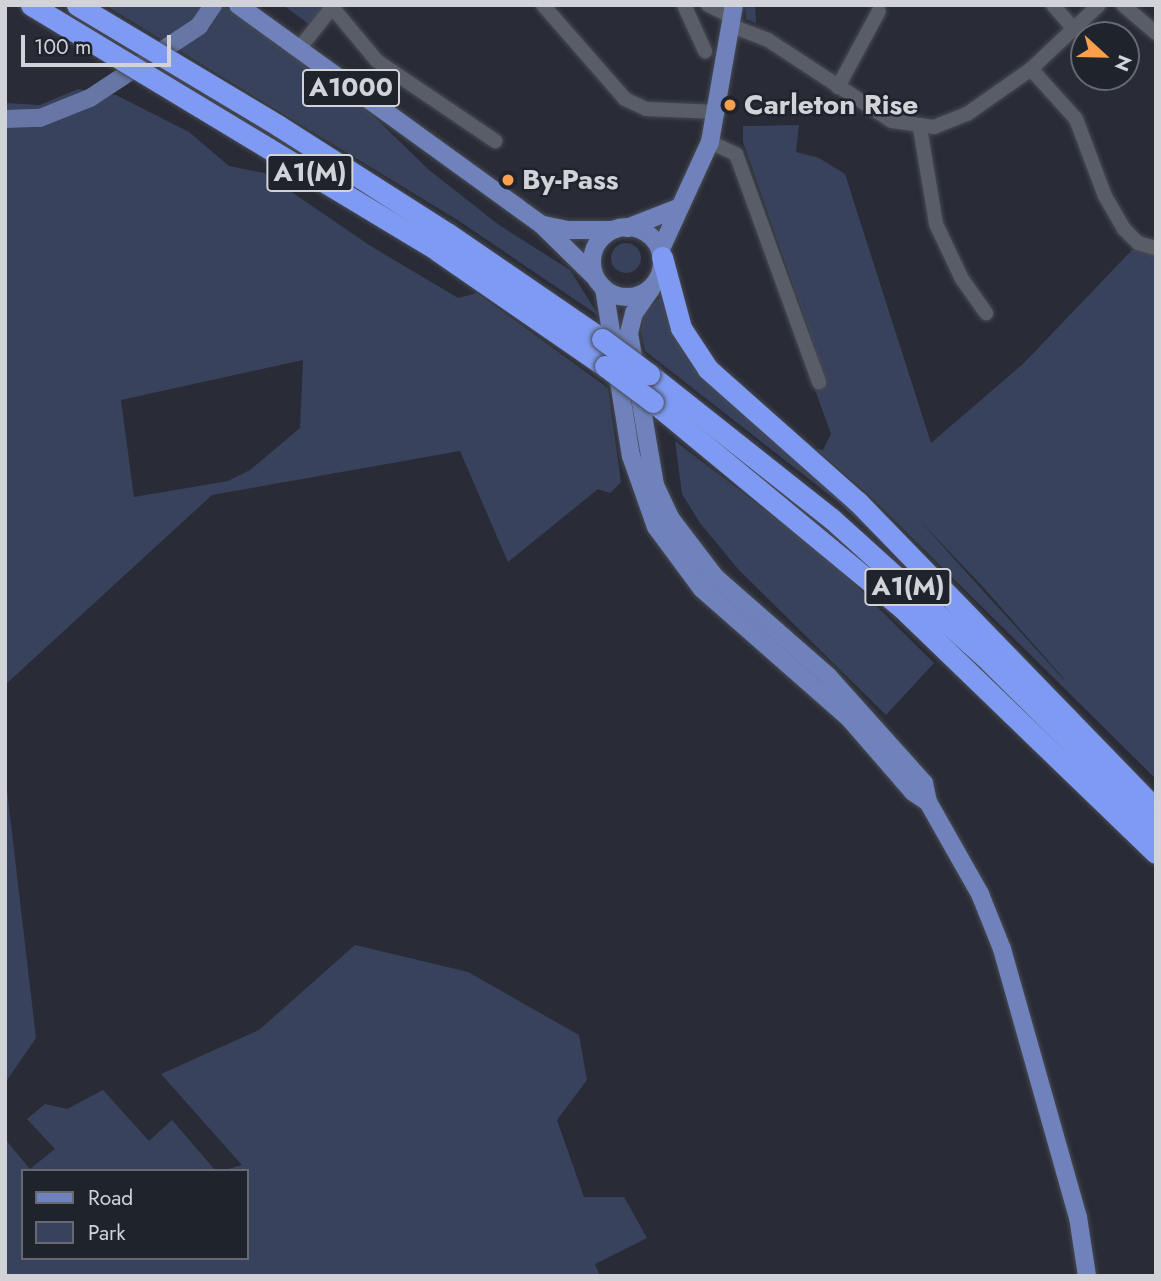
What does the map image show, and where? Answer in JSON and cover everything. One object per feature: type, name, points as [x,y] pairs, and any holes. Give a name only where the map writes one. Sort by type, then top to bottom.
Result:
[{"type":"highway","name":"A1(M)","points":[[31,5],[438,251],[653,402],[901,607],[1156,853]]},
{"type":"highway","name":"A1(M)","points":[[77,5],[198,77],[447,233],[649,374],[842,528],[990,662],[1156,827]]},
{"type":"highway","points":[[661,254],[681,328],[708,369],[858,502],[1156,809]]},
{"type":"main road","name":"A1000","points":[[239,6],[541,224],[599,282]]},
{"type":"main road","points":[[731,15],[718,111],[710,142],[678,208],[661,254],[661,271],[634,313],[629,333],[655,485],[671,519],[715,577],[859,707],[914,768],[923,783],[928,802],[981,894],[1002,949],[1084,1243],[1099,1276]]},
{"type":"main road","points":[[678,208],[619,229],[595,248],[631,456],[656,527],[702,589],[849,718],[913,792],[928,802]]},
{"type":"main road","name":"A1000","points":[[541,224],[566,230],[619,229]]},
{"type":"main road","points":[[619,229],[651,237],[661,254]]},
{"type":"main road","points":[[599,282],[632,297],[650,289]]},
{"type":"main road","points":[[1084,1243],[1087,1276]]},
{"type":"street","points":[[543,5],[625,99],[661,111],[718,111]]},
{"type":"street","points":[[684,5],[705,51]]},
{"type":"street","points":[[708,5],[731,15],[892,121],[919,128],[934,127],[967,114],[1031,69],[1070,34]]},
{"type":"street","points":[[1053,5],[1070,24]]},
{"type":"street","points":[[1084,21],[1099,5]]},
{"type":"street","points":[[1123,5],[1156,33]]},
{"type":"street","points":[[298,50],[333,6],[377,61],[495,141]]},
{"type":"street","points":[[838,87],[879,11]]},
{"type":"street","points":[[1031,69],[1076,119],[1105,196],[1138,243],[1156,248]]},
{"type":"street","points":[[919,128],[936,224],[962,279],[986,313]]},
{"type":"street","points":[[710,142],[736,154],[819,382]]},
{"type":"green space","points":[[105,5],[223,5],[362,105],[429,170],[499,225],[570,270],[599,316],[459,221]]},
{"type":"green space","points":[[283,5],[326,5],[310,25]]},
{"type":"green space","points":[[745,5],[755,5],[756,23],[746,19]]},
{"type":"green space","points":[[78,89],[116,95],[189,132],[229,166],[264,173],[369,245],[458,298],[477,293],[608,388],[621,482],[610,493],[598,489],[508,562],[460,451],[212,495],[5,685],[5,103],[40,105]],"holes":[[[303,360],[300,428],[250,470],[228,481],[134,497],[121,400]]]},
{"type":"green space","points":[[799,125],[796,152],[819,158],[845,174],[931,443],[1023,364],[1132,250],[1156,248],[1156,779],[868,494],[816,449],[823,450],[831,434],[802,354],[815,348],[743,142],[743,126]],"holes":[[[919,520],[983,587],[1064,679]]]},
{"type":"green space","points":[[626,243],[636,248],[641,258],[636,268],[626,273],[616,268],[611,258],[616,248]]},
{"type":"green space","points":[[665,292],[678,329],[898,557],[836,500],[645,351],[641,331],[644,314]]},
{"type":"green space","points":[[675,441],[827,557],[934,663],[886,715],[738,569],[700,523],[682,494]]},
{"type":"green space","points":[[5,773],[36,1038],[5,1083]]},
{"type":"green space","points":[[355,945],[468,972],[579,1035],[587,1080],[557,1120],[584,1197],[624,1197],[647,1238],[595,1264],[600,1276],[5,1276],[5,1139],[30,1169],[21,1169],[21,1260],[248,1260],[248,1169],[228,1169],[242,1165],[161,1074],[259,1030]]},
{"type":"green space","points":[[103,1090],[149,1141],[172,1120],[214,1169],[30,1169],[55,1149],[27,1119],[45,1104],[67,1109]]},
{"type":"waterway","points":[[5,119],[40,118],[90,98],[199,26],[213,5]]},
{"type":"place","name":"Carleton Rise","points":[[730,105]]},
{"type":"place","name":"By-Pass","points":[[508,180]]}]
